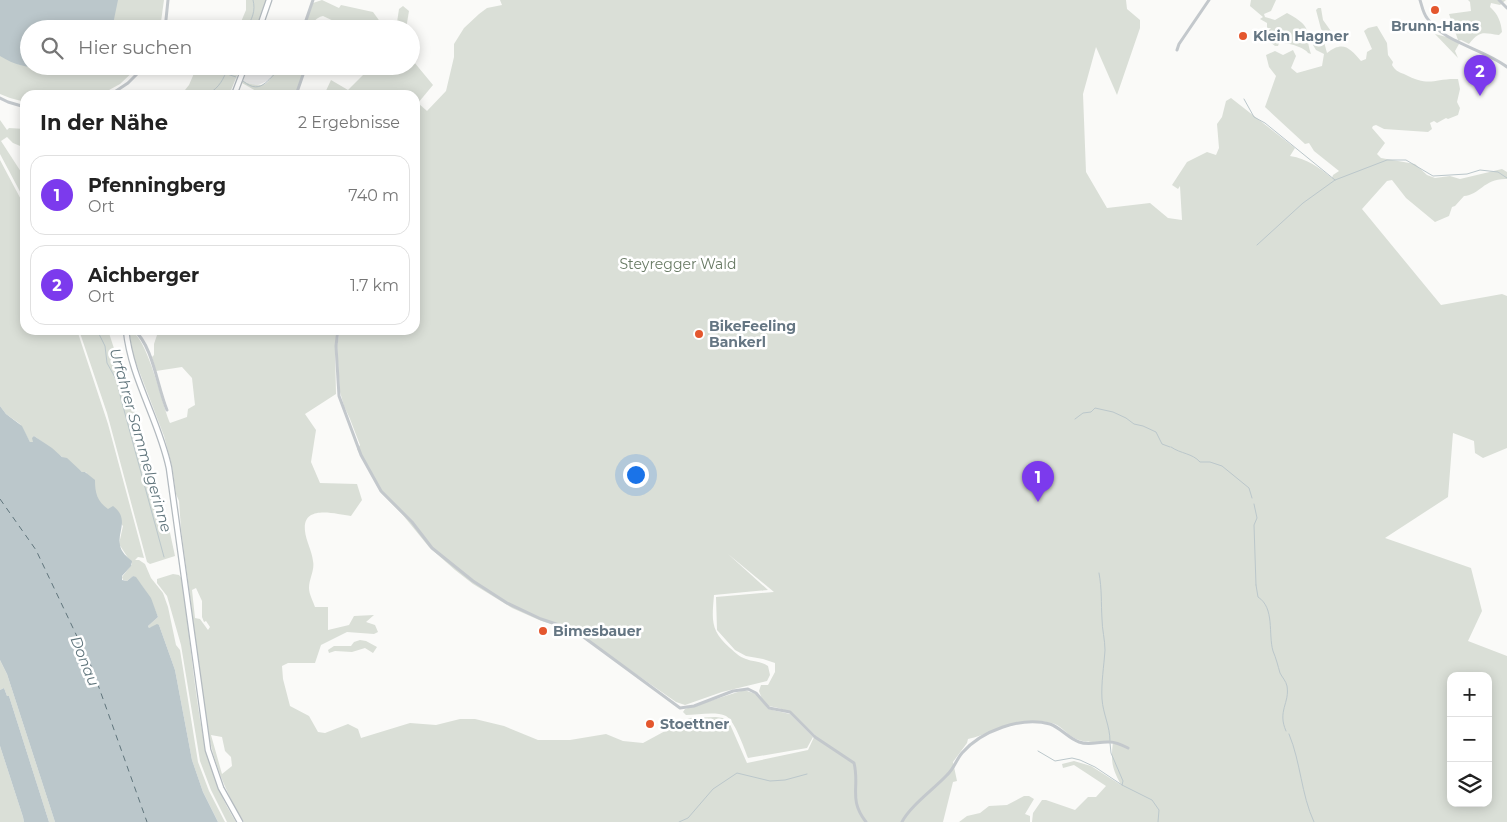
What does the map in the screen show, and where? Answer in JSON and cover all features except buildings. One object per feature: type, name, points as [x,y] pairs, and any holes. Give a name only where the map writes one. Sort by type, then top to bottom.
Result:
[{"type":"main road","points":[[262,20],[269,0]]},
{"type":"main road","points":[[236,90],[242,75]]},
{"type":"main road","points":[[127,335],[133,367],[159,430],[169,468],[208,750],[221,788],[240,822]]},
{"type":"street","points":[[166,20],[168,0]]},
{"type":"street","points":[[305,20],[313,0]]},
{"type":"street","points":[[1177,50],[1179,44],[1210,0]]},
{"type":"street","points":[[1420,0],[1426,18],[1436,28],[1507,66]]},
{"type":"street","points":[[1500,0],[1507,8]]},
{"type":"street","points":[[118,90],[136,75]]},
{"type":"street","points":[[298,90],[303,75]]},
{"type":"street","points":[[0,98],[20,106]]},
{"type":"street","points":[[139,335],[148,348],[167,410]]},
{"type":"street","points":[[337,335],[336,346],[339,396],[361,455],[381,491],[412,522],[439,554],[473,581],[507,604],[541,619],[574,630],[680,708],[694,706],[744,689],[756,693],[769,708],[790,712],[815,737],[854,763],[855,800],[860,814],[866,822]]},
{"type":"street","points":[[902,822],[911,808],[948,775],[961,754],[973,742],[989,733],[1016,724],[1049,724],[1081,743],[1110,742],[1128,748]]},
{"type":"shaded area","points":[[245,75],[273,75],[269,80],[256,86],[243,81]]},
{"type":"green space","points":[[0,0],[164,0],[161,20],[20,20],[20,75],[130,75],[120,84],[109,90],[20,90],[20,101],[0,94]]},
{"type":"green space","points":[[246,0],[267,0],[259,20],[242,20],[246,10]]},
{"type":"green space","points":[[322,0],[339,8],[341,5],[373,12],[379,20],[331,20],[323,16],[316,20],[307,20],[313,3]]},
{"type":"green space","name":"Steyregger Wald","points":[[500,0],[1126,0],[1127,9],[1140,20],[1140,28],[1117,95],[1096,47],[1083,94],[1086,172],[1107,208],[1150,203],[1168,218],[1182,220],[1180,186],[1178,189],[1172,185],[1187,162],[1207,152],[1216,155],[1219,148],[1217,124],[1222,117],[1226,101],[1231,98],[1295,148],[1290,156],[1308,161],[1332,178],[1339,171],[1314,151],[1309,143],[1305,144],[1265,107],[1276,76],[1269,67],[1266,55],[1275,51],[1283,55],[1293,50],[1296,56],[1291,68],[1297,73],[1322,66],[1324,54],[1316,50],[1313,45],[1316,40],[1323,40],[1326,36],[1321,29],[1316,10],[1318,8],[1321,8],[1323,20],[1333,34],[1333,38],[1330,41],[1324,42],[1327,53],[1342,46],[1350,49],[1361,61],[1366,59],[1367,52],[1372,49],[1364,31],[1377,26],[1387,43],[1388,55],[1397,71],[1420,81],[1458,79],[1460,89],[1457,102],[1460,108],[1458,115],[1437,123],[1434,121],[1430,123],[1432,129],[1428,132],[1384,129],[1376,125],[1373,126],[1372,128],[1385,143],[1377,154],[1381,158],[1415,164],[1427,175],[1435,178],[1450,176],[1460,179],[1502,169],[1507,172],[1507,179],[1493,181],[1474,193],[1464,196],[1452,207],[1449,216],[1435,222],[1406,198],[1392,180],[1387,181],[1362,209],[1441,305],[1502,294],[1507,296],[1507,448],[1483,458],[1475,453],[1474,441],[1453,433],[1448,497],[1385,538],[1471,568],[1482,611],[1468,641],[1507,656],[1507,822],[1032,822],[1033,813],[1042,800],[1075,810],[1088,797],[1096,797],[1106,786],[1074,765],[1063,768],[1062,764],[1074,761],[1091,766],[1121,785],[1112,763],[1113,741],[1081,741],[1055,724],[1041,721],[1020,723],[968,739],[953,762],[957,781],[953,782],[943,822],[244,822],[222,779],[208,733],[179,501],[164,436],[133,355],[130,335],[137,335],[148,356],[170,423],[187,417],[188,409],[195,405],[192,378],[182,367],[156,371],[152,357],[154,355],[154,344],[157,335],[337,335],[335,348],[336,394],[305,414],[316,430],[311,462],[320,483],[357,484],[362,500],[351,516],[329,513],[314,514],[305,523],[305,531],[313,564],[309,590],[315,607],[328,607],[328,630],[349,625],[354,616],[374,615],[366,622],[375,625],[378,632],[374,634],[347,632],[321,645],[315,663],[288,663],[282,666],[283,679],[290,706],[309,716],[318,732],[325,733],[348,724],[358,729],[361,738],[410,723],[436,725],[460,719],[475,719],[504,726],[538,740],[570,740],[606,734],[623,741],[643,743],[689,718],[716,717],[723,718],[729,722],[747,763],[808,750],[815,735],[789,712],[768,706],[762,699],[759,691],[761,685],[768,685],[775,672],[775,663],[746,656],[735,650],[717,630],[716,597],[774,592],[728,554],[768,590],[714,595],[713,618],[716,630],[723,642],[739,656],[768,666],[770,675],[767,681],[722,692],[685,705],[676,702],[577,633],[539,620],[512,608],[473,584],[455,570],[429,547],[402,514],[381,493],[357,449],[360,445],[340,392],[337,346],[339,335],[420,335],[420,105],[427,111],[446,91],[454,57],[454,44],[464,28],[487,8],[502,5]],"holes":[[[196,588],[202,601],[202,617],[204,622],[206,621],[210,627],[208,630],[200,619],[195,618],[192,590]],[[211,735],[222,737],[225,751],[231,757],[232,766],[222,774]]]},
{"type":"green space","points":[[1251,0],[1276,0],[1271,11],[1264,14],[1265,17],[1275,20],[1287,13],[1302,23],[1307,30],[1311,54],[1290,44],[1279,43],[1278,46],[1275,46],[1267,42],[1264,39],[1265,34],[1271,28],[1267,28],[1267,23],[1260,19],[1263,17],[1250,6]]},
{"type":"green space","points":[[1468,0],[1506,0],[1500,5],[1491,3],[1490,7],[1499,18],[1502,32],[1499,35],[1479,34],[1469,44],[1461,40],[1458,41],[1459,44],[1455,51],[1458,58],[1435,34],[1458,40],[1449,14],[1471,11]]},
{"type":"green space","points":[[403,6],[409,11],[408,20],[397,20],[399,9]]},
{"type":"green space","name":"Steyregger Wald","points":[[420,69],[433,85],[420,101],[420,90],[348,90],[363,75],[420,75]]},
{"type":"green space","points":[[193,75],[237,75],[231,90],[185,90]]},
{"type":"green space","points":[[272,75],[302,75],[297,90],[254,90],[242,83],[243,81],[260,85],[268,82]]},
{"type":"green space","name":"Steyregger Wald","points":[[331,80],[348,90],[326,90]]},
{"type":"green space","points":[[0,120],[7,130],[9,128],[20,129],[20,146],[13,143],[7,137],[1,141],[20,170],[20,192],[0,154]]},
{"type":"green space","points":[[0,160],[20,198],[20,335],[79,335],[108,424],[144,558],[138,557],[135,560],[145,564],[151,578],[163,593],[168,607],[176,645],[180,650],[198,762],[209,791],[225,822],[218,822],[203,792],[192,760],[175,670],[159,625],[149,628],[148,626],[158,617],[145,590],[138,581],[133,576],[127,581],[123,580],[122,577],[132,564],[119,544],[123,526],[99,502],[86,472],[82,472],[34,436],[33,442],[30,442],[20,424],[6,414],[0,406]]},
{"type":"green space","points":[[81,335],[110,335],[135,413],[169,528],[175,556],[150,564],[147,562],[107,413]]},
{"type":"green space","points":[[173,574],[179,575],[182,579],[197,697],[207,752],[218,787],[236,822],[227,822],[211,790],[200,761],[181,645],[167,596],[157,583],[157,579]]},
{"type":"green space","points":[[360,640],[377,647],[373,653],[365,648],[352,652],[335,651],[329,653],[328,650],[334,646],[351,646],[354,642]]},
{"type":"green space","points":[[0,660],[7,674],[55,822],[49,822],[9,696],[7,696],[4,688],[0,690]]},
{"type":"green space","points":[[744,690],[756,694],[768,709],[790,714],[813,737],[807,748],[748,758],[736,729],[726,716],[712,713],[686,715],[683,712],[685,709]]},
{"type":"green space","points":[[0,746],[23,817],[24,822],[0,822]]},
{"type":"green space","points":[[1024,796],[1034,799],[1025,814],[1030,816],[1030,822],[959,822],[967,816],[980,813],[989,806],[1007,805]]},
{"type":"water","points":[[0,0],[118,0],[114,20],[20,20],[20,65],[0,56]]},
{"type":"water","name":"Donau","points":[[0,406],[6,414],[22,426],[30,442],[33,442],[32,438],[34,436],[95,480],[96,493],[101,503],[108,509],[113,506],[121,516],[121,548],[124,554],[132,561],[131,566],[122,576],[122,580],[127,581],[133,576],[136,577],[151,598],[158,617],[148,626],[149,628],[157,624],[159,625],[175,670],[192,760],[203,792],[218,822],[55,822],[7,674],[0,660]]},
{"type":"water","points":[[4,688],[7,696],[9,696],[49,822],[24,822],[0,746],[0,690]]},
{"type":"waterway","name":"Urfahrer Sammelgerinne","points":[[251,20],[254,8],[253,0]]},
{"type":"waterway","name":"Urfahrer Sammelgerinne","points":[[214,90],[221,83],[225,75]]},
{"type":"waterway","points":[[230,75],[236,77]]},
{"type":"waterway","points":[[243,81],[250,86],[256,87],[261,86],[274,75]]},
{"type":"waterway","points":[[1244,99],[1254,117],[1265,123],[1335,180]]},
{"type":"waterway","points":[[1257,245],[1303,203],[1335,180],[1387,160],[1406,160],[1433,176],[1467,174],[1480,170],[1498,172],[1507,178]]},
{"type":"waterway","name":"Urfahrer Sammelgerinne","points":[[100,335],[105,346],[107,363],[117,381],[164,557]]},
{"type":"waterway","points":[[1075,419],[1083,413],[1091,412],[1095,408],[1113,412],[1134,424],[1156,432],[1162,444],[1170,447]]},
{"type":"waterway","points":[[1171,447],[1194,457],[1200,462],[1210,462],[1222,466],[1249,488],[1252,498]]},
{"type":"waterway","points":[[1254,504],[1257,518],[1254,525],[1256,585]]},
{"type":"waterway","points":[[1099,573],[1105,650],[1102,699],[1110,741]]},
{"type":"waterway","points":[[1256,585],[1258,597],[1267,608],[1269,614],[1273,651],[1280,673],[1287,686],[1287,697],[1283,712],[1286,731]]},
{"type":"waterway","points":[[1289,734],[1306,801],[1314,822]]},
{"type":"waterway","points":[[1110,743],[1111,753],[1123,781],[1122,785],[1152,800],[1159,810],[1158,822]]},
{"type":"waterway","points":[[1038,751],[1055,761],[1072,758],[1080,760],[1095,767],[1122,785]]},
{"type":"waterway","points":[[679,822],[688,818],[713,789],[737,773],[770,781],[785,780],[807,774]]},
{"type":"ferry route","points":[[0,499],[36,550],[92,668],[147,822]]},
{"type":"place","name":"Brunn-Hans","points":[[1435,10]]},
{"type":"place","name":"Klein Hagner","points":[[1243,36]]},
{"type":"place","name":"Aichberger","points":[[1480,96]]},
{"type":"place","name":"BikeFeeling Bankerl","points":[[699,334]]},
{"type":"place","name":"Pfenningberg","points":[[1038,502]]},
{"type":"place","name":"Bimesbauer","points":[[543,631]]},
{"type":"place","name":"Stoettner","points":[[650,724]]}]
